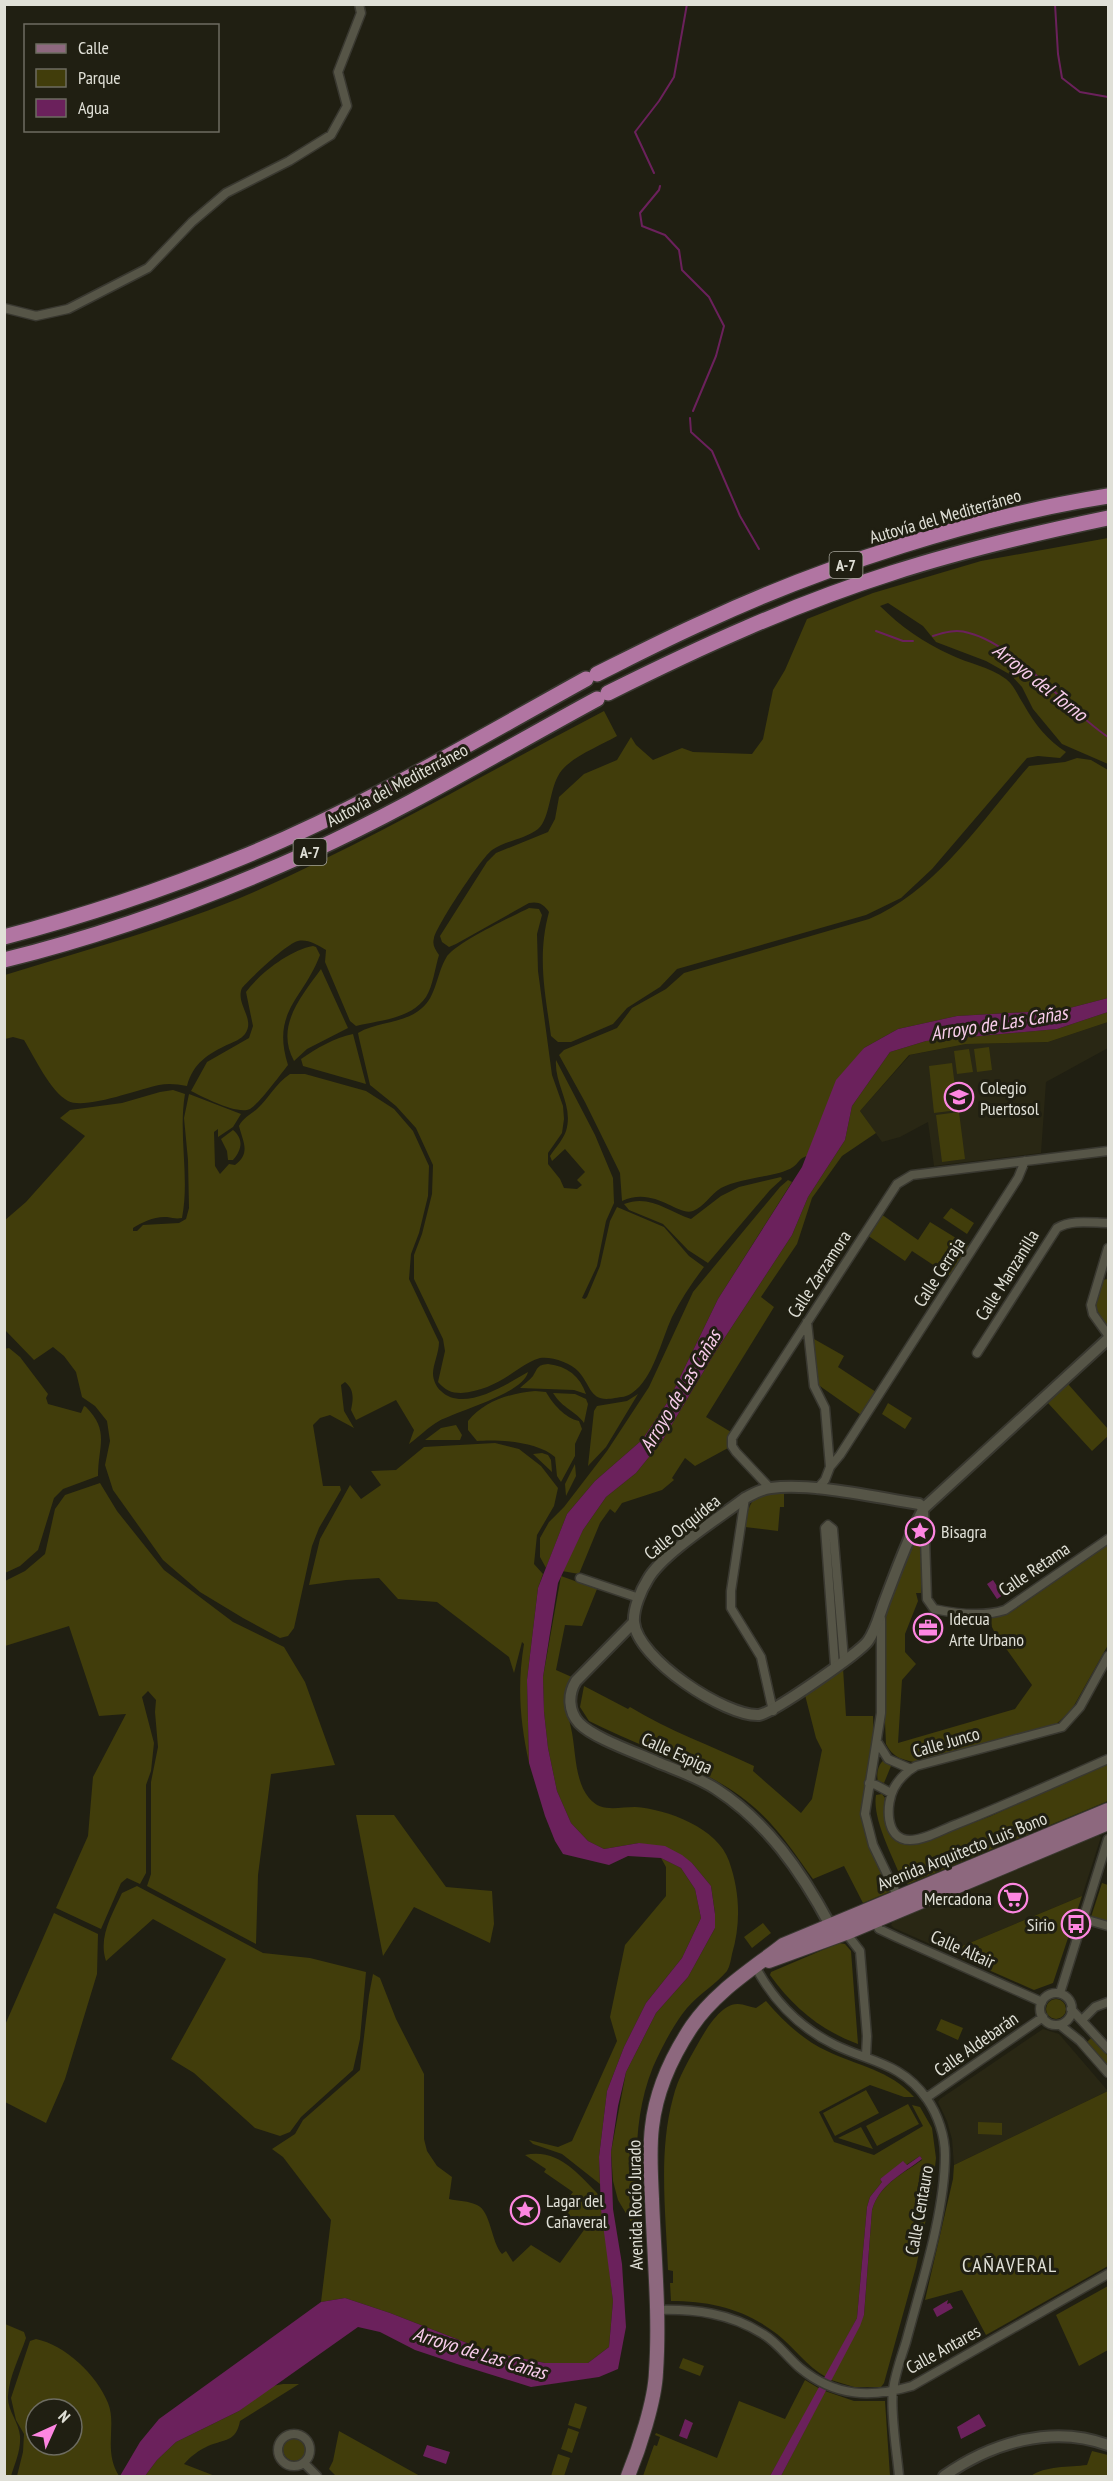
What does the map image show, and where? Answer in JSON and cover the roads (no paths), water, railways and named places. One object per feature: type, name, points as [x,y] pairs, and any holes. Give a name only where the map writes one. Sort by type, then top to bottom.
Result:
[{"type":"highway","name":"Autovía del Mediterráneo","points":[[4,937],[113,905],[239,859],[382,791],[592,676],[706,621],[859,561],[1003,518],[1104,494]]},
{"type":"highway","name":"Autovía del Mediterráneo","points":[[4,960],[134,922],[202,897],[309,852],[389,812],[602,696],[728,635],[893,573],[1026,536],[1108,518]]},
{"type":"main road","name":"Avenida Arquitecto Luis Bono","points":[[830,1925],[1108,1810]]},
{"type":"main road","name":"Avenida Arquitecto Luis Bono","points":[[846,1933],[1108,1823]]},
{"type":"main road","name":"Avenida Rocío Jurado","points":[[773,1959],[781,1952],[823,1934],[830,1925]]},
{"type":"main road","name":"Avenida Rocío Jurado","points":[[628,2476],[639,2447],[656,2374],[657,2310],[651,2163],[652,2126],[662,2082],[675,2054],[693,2025],[714,2000],[783,1946],[830,1925]]},
{"type":"main road","name":"Avenida Rocío Jurado","points":[[755,1966],[846,1933]]},
{"type":"street","points":[[4,308],[36,316],[68,309],[148,268],[192,222],[226,193],[289,161],[331,135],[347,106],[338,72],[361,13],[359,4]]},
{"type":"street","points":[[1025,1161],[1108,1151]]},
{"type":"street","name":"Calle Zarzamora","points":[[770,1488],[736,1452],[732,1441],[892,1191],[904,1179],[912,1175],[1025,1161]]},
{"type":"street","name":"Calle Cerraja","points":[[817,1489],[966,1261],[1018,1178],[1025,1161]]},
{"type":"street","name":"Calle Manzanilla","points":[[977,1353],[1058,1228],[1063,1224],[1072,1223],[1108,1223]]},
{"type":"street","points":[[867,1642],[924,1508],[1108,1337],[1093,1314],[1091,1305],[1108,1248]]},
{"type":"street","points":[[807,1322],[814,1386],[825,1408],[830,1467]]},
{"type":"street","name":"Calle Orquídea","points":[[634,1622],[639,1598],[649,1577],[664,1559],[745,1498],[770,1488],[817,1489],[920,1504],[924,1508]]},
{"type":"street","points":[[745,1498],[730,1591],[731,1608],[761,1657],[773,1711]]},
{"type":"street","name":"Calle Retama","points":[[924,1508],[927,1599],[934,1609],[951,1613],[990,1614],[1005,1610],[1108,1539]]},
{"type":"street","points":[[828,1525],[833,1528],[839,1663],[825,1528],[828,1525]]},
{"type":"street","points":[[580,1578],[639,1598]]},
{"type":"street","points":[[880,1612],[881,1713],[878,1743],[865,1804],[866,1825],[898,1897]]},
{"type":"street","points":[[634,1622],[650,1654],[665,1670],[700,1692],[738,1711],[760,1715],[773,1711],[867,1642],[877,1639],[880,1646]]},
{"type":"street","name":"Calle Espiga","points":[[634,1622],[576,1681],[571,1689],[570,1702],[574,1715],[590,1732],[714,1788],[747,1811],[784,1852],[800,1874],[830,1925]]},
{"type":"street","name":"Calle Junco","points":[[891,1793],[895,1786],[916,1766],[1062,1727],[1080,1707],[1108,1656]]},
{"type":"street","points":[[878,1743],[888,1760]]},
{"type":"street","points":[[869,1784],[891,1793],[888,1809],[893,1830],[900,1838],[909,1840],[928,1835],[1001,1806],[1108,1759]]},
{"type":"street","points":[[874,1760],[888,1760],[911,1769]]},
{"type":"street","points":[[1060,1993],[1108,1839]]},
{"type":"street","points":[[1084,1919],[1108,1926]]},
{"type":"street","name":"Calle Altair","points":[[875,1921],[879,1929],[1042,2002]]},
{"type":"street","points":[[846,1933],[860,1951],[867,2036],[866,2056]]},
{"type":"street","name":"Calle Centauro","points":[[755,1966],[764,1983],[781,2005],[806,2028],[833,2044],[896,2069],[926,2098],[942,2132],[945,2154],[936,2221],[892,2392],[899,2476]]},
{"type":"street","points":[[1108,2049],[1071,2009],[1066,1998],[1060,1993],[1052,1993],[1042,2002],[1040,2008],[1048,2023],[1060,2025],[1080,2041],[1108,2073]]},
{"type":"street","points":[[1082,2020],[1095,2007],[1108,2002]]},
{"type":"street","points":[[1060,2025],[1066,2020],[1071,2009]]},
{"type":"street","name":"Calle Aldebarán","points":[[926,2098],[1043,2017]]},
{"type":"street","name":"Calle Antares","points":[[657,2310],[696,2310],[718,2314],[747,2325],[763,2334],[799,2367],[820,2381],[863,2395],[892,2392],[912,2386],[1108,2274]]},
{"type":"street","points":[[297,2433],[306,2438],[311,2446],[310,2456],[304,2463],[296,2467],[286,2465],[277,2449],[280,2440],[288,2434],[297,2433]]},
{"type":"street","points":[[944,2476],[984,2452],[1015,2441],[1044,2436],[1075,2437],[1108,2445]]},
{"type":"street","points":[[304,2463],[317,2476]]},
{"type":"water","name":"Arroyo de Las Cañas","points":[[1108,998],[1108,1012],[1057,1029],[926,1041],[890,1052],[852,1106],[845,1140],[808,1197],[792,1235],[714,1354],[662,1441],[636,1473],[606,1497],[583,1530],[558,1583],[543,1677],[544,1712],[548,1748],[557,1791],[571,1823],[588,1841],[604,1849],[639,1843],[665,1846],[682,1855],[692,1863],[711,1886],[715,1914],[715,1928],[688,1977],[656,2013],[626,2072],[618,2106],[611,2152],[613,2209],[622,2264],[626,2327],[618,2369],[599,2377],[531,2387],[415,2350],[380,2332],[358,2327],[239,2411],[176,2442],[157,2460],[145,2476],[120,2476],[140,2442],[159,2419],[321,2302],[345,2298],[490,2352],[545,2363],[588,2363],[609,2347],[613,2301],[601,2209],[599,2157],[607,2091],[624,2047],[646,2003],[682,1958],[701,1918],[695,1889],[681,1868],[661,1858],[628,1856],[609,1865],[563,1854],[555,1841],[529,1763],[527,1680],[538,1588],[567,1514],[595,1481],[642,1440],[669,1400],[718,1299],[802,1167],[836,1080],[864,1048],[898,1029],[957,1016],[1062,1010]]},
{"type":"water","points":[[993,1580],[1003,1595],[997,1599],[987,1584]]},
{"type":"water","points":[[920,2156],[922,2159],[892,2181],[875,2201],[872,2210],[864,2315],[860,2326],[781,2476],[770,2476],[857,2318],[867,2207],[870,2197],[882,2182],[880,2179],[903,2161],[907,2165]]},
{"type":"water","points":[[948,2300],[947,2304],[950,2303],[953,2308],[937,2317],[933,2309]]},
{"type":"water","points":[[979,2414],[986,2426],[961,2439],[957,2427]]},
{"type":"water","points":[[685,2419],[693,2423],[687,2439],[679,2436]]},
{"type":"water","points":[[427,2445],[450,2452],[446,2464],[423,2456]]},
{"type":"waterway","name":"Arroyo del Torno","points":[[654,173],[635,132],[674,77],[687,4]]},
{"type":"waterway","points":[[1055,4],[1062,78],[1080,92],[1108,97]]},
{"type":"waterway","name":"Arroyo del Torno","points":[[660,186],[640,213],[642,226],[665,235],[679,250],[682,270],[709,297],[724,326],[716,356],[693,411]]},
{"type":"waterway","name":"Arroyo del Torno","points":[[690,418],[691,432],[712,451],[740,516],[759,549]]},
{"type":"waterway","name":"Arroyo del Torno","points":[[876,631],[903,641],[913,641]]},
{"type":"waterway","name":"Arroyo del Torno","points":[[933,636],[960,631],[987,640],[1005,650],[1108,737]]},
{"type":"place","name":"Colegio Puertosol","points":[[959,1097]]},
{"type":"place","name":"Bisagra","points":[[920,1531]]},
{"type":"place","name":"Idecua Arte Urbano","points":[[928,1628]]},
{"type":"place","name":"Mercadona","points":[[1013,1898]]},
{"type":"place","name":"Sirio","points":[[1076,1924]]},
{"type":"place","name":"Lagar del Cañaveral","points":[[525,2210]]},
{"type":"district","name":"CAÑAVERAL","points":[[1010,2265]]}]
